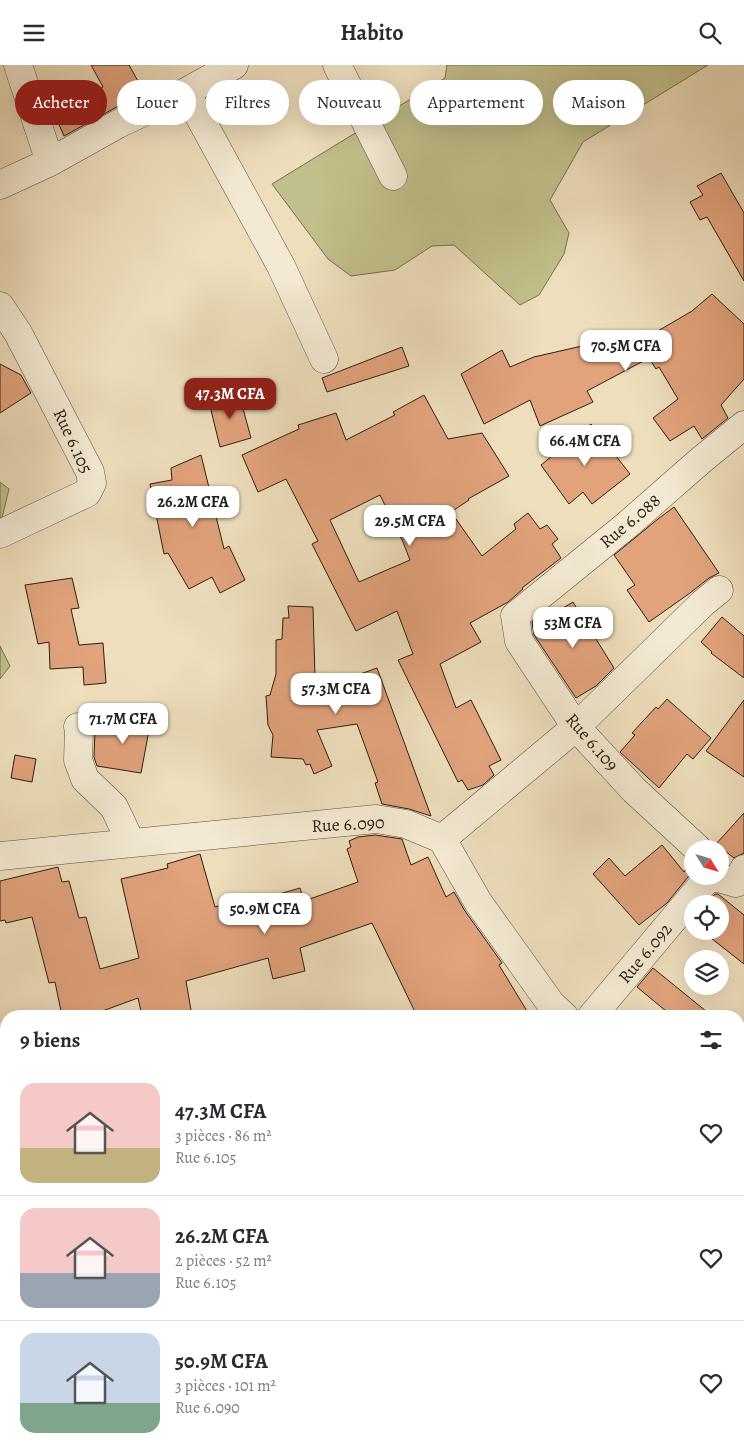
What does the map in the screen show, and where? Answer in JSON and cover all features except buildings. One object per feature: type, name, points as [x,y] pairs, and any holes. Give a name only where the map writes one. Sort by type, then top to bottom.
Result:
[{"type":"street","points":[[18,65],[50,162]]},
{"type":"street","points":[[196,86],[234,65]]},
{"type":"street","points":[[337,65],[393,176]]},
{"type":"street","points":[[196,111],[280,266],[324,359]]},
{"type":"street","points":[[0,185],[50,162],[118,125]]},
{"type":"street","name":"Rue 6.105","points":[[0,306],[18,333],[90,472],[92,483],[88,493],[0,534]]},
{"type":"street","name":"Rue 6.088","points":[[515,616],[627,525],[744,425]]},
{"type":"street","points":[[557,1010],[478,902],[442,839],[576,727],[719,590]]},
{"type":"street","name":"Rue 6.109","points":[[515,616],[519,641],[576,727],[634,790],[688,840]]},
{"type":"street","points":[[78,727],[78,760],[85,779],[114,807],[131,843]]},
{"type":"street","name":"Rue 6.090","points":[[0,856],[376,819],[406,824],[442,839]]},
{"type":"street","name":"Rue 6.092","points":[[597,1010],[708,878],[719,878],[733,874]]},
{"type":"shaded area","points":[[447,65],[708,65],[644,104],[644,80],[553,80],[553,125],[611,125],[583,142],[550,200],[569,233],[564,254],[539,295],[520,305],[454,245],[432,246],[395,270],[351,276],[328,259],[272,184],[368,125],[400,125],[400,106],[410,99],[410,125],[543,125],[543,80],[442,80],[445,78]]},
{"type":"shaded area","points":[[0,482],[9,489],[0,526]]},
{"type":"shaded area","points":[[0,646],[10,666],[0,679]]}]
